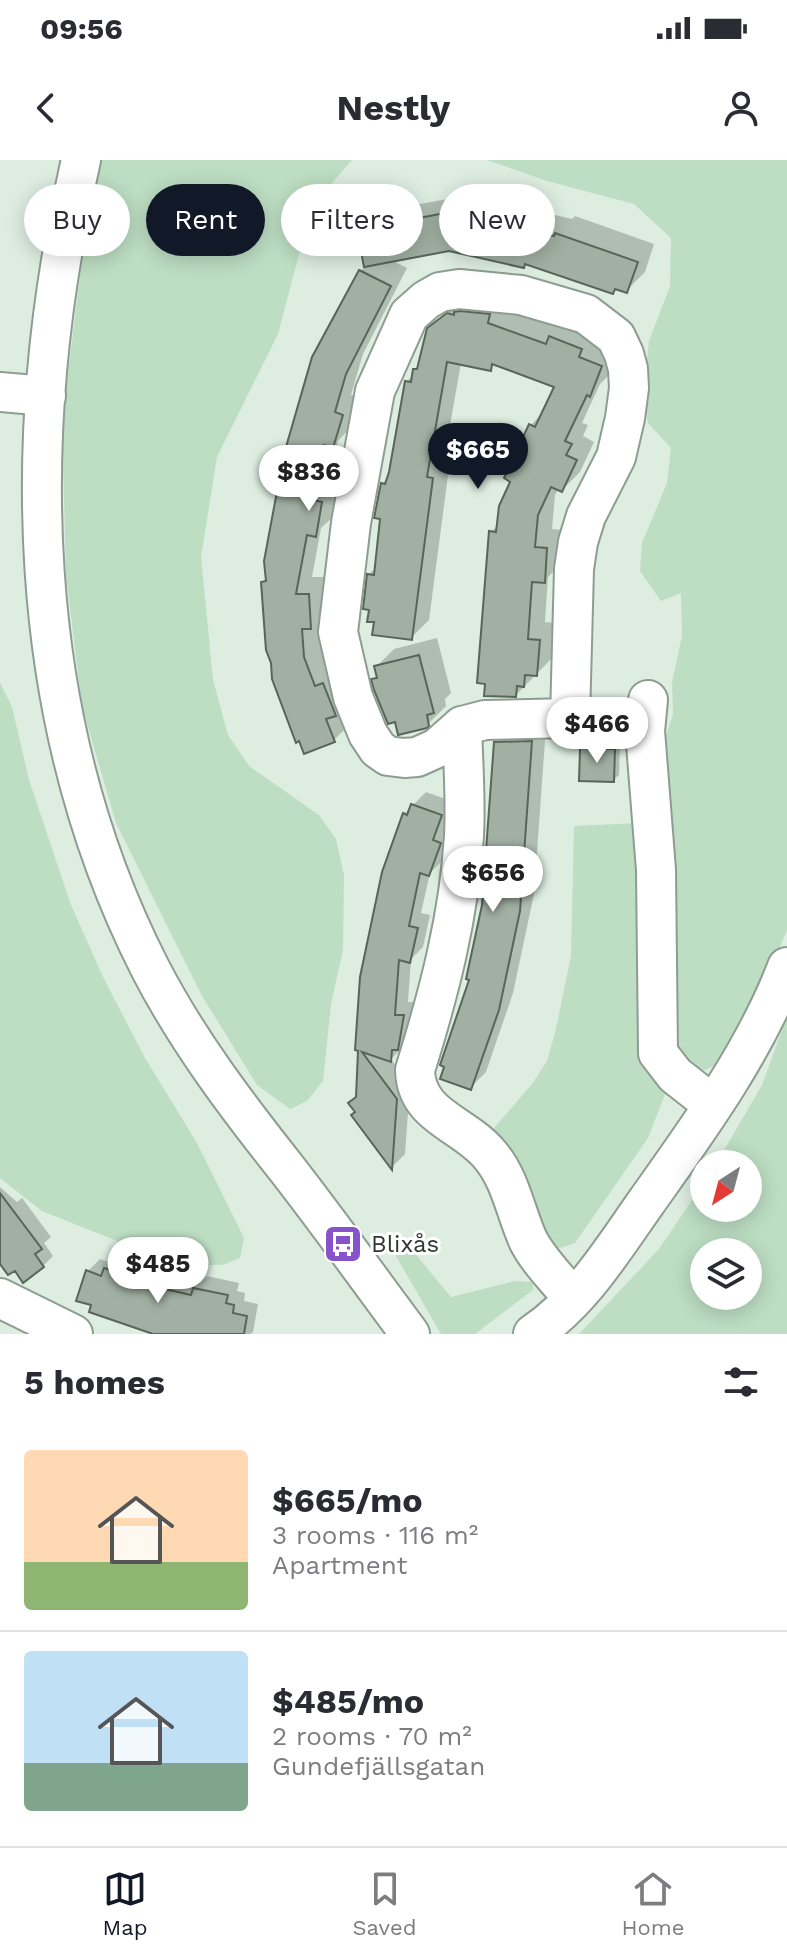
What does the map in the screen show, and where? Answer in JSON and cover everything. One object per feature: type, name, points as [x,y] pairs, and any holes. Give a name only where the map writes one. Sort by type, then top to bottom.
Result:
[{"type":"street","points":[[81,160],[57,287],[42,475],[43,556],[50,646],[76,777],[110,872],[151,968],[198,1047],[242,1113],[410,1334]]},
{"type":"street","points":[[570,718],[574,569],[578,542],[586,516],[616,457],[625,418],[628,369],[616,337],[586,314],[521,295],[459,289],[440,292],[409,315],[375,391],[351,523],[338,632],[353,697],[368,734],[378,749],[388,756],[417,757],[437,748],[462,726],[485,720],[570,718],[647,716],[656,870],[658,1053],[675,1075],[712,1104]]},
{"type":"street","points":[[0,392],[46,396]]},
{"type":"street","points":[[462,726],[464,833],[460,887],[447,958],[415,1070],[417,1089],[429,1107],[489,1153],[502,1171],[529,1240],[573,1299]]},
{"type":"street","points":[[533,1334],[573,1299],[599,1269],[712,1104],[785,980]]},
{"type":"street","points":[[0,1298],[73,1334]]},
{"type":"green space","points":[[94,160],[352,160],[331,184],[281,184],[281,256],[299,256],[278,334],[217,457],[201,557],[213,680],[228,735],[249,766],[319,815],[336,839],[344,875],[343,950],[331,1004],[323,1081],[307,1101],[290,1109],[257,1085],[202,996],[116,823],[82,707],[66,575],[62,424],[82,256],[130,256],[130,184],[91,184]]},
{"type":"green space","points":[[487,160],[787,160],[787,930],[737,1039],[719,1061],[702,1070],[686,1061],[672,1027],[665,739],[673,714],[672,682],[682,636],[681,593],[661,601],[640,571],[642,543],[667,483],[671,448],[648,423],[643,398],[649,341],[670,286],[671,238],[634,204],[547,181]]},
{"type":"green space","points":[[0,683],[12,707],[29,780],[71,905],[103,977],[145,1058],[197,1143],[244,1238],[240,1258],[222,1265],[186,1265],[42,1211],[0,1178]]},
{"type":"green space","points":[[638,823],[665,1094],[648,1138],[575,1243],[554,1250],[494,1128],[532,1084],[547,1061],[555,1033],[571,956],[574,826]]},
{"type":"green space","points":[[787,1016],[787,1334],[579,1334],[659,1249],[690,1203],[690,1222],[762,1222],[762,1150],[724,1150],[762,1085]]},
{"type":"green space","points":[[397,1238],[408,1245],[451,1297],[515,1281],[533,1282],[533,1290],[475,1334],[441,1334],[396,1256],[392,1244]]},
{"type":"building","points":[[439,214],[439,253],[423,256],[423,217]]},
{"type":"building","points":[[555,233],[638,262],[627,293],[615,289],[613,294],[525,264],[524,268],[471,256],[555,256]]},
{"type":"building","points":[[362,256],[422,256],[364,267]]},
{"type":"building","points":[[359,270],[391,286],[346,374],[335,412],[343,415],[333,448],[324,445],[313,500],[322,502],[316,537],[307,535],[296,594],[309,594],[311,629],[302,629],[304,657],[315,686],[323,683],[336,716],[326,719],[335,742],[304,754],[299,741],[296,743],[272,679],[266,650],[261,582],[266,581],[264,561],[284,454],[312,357]]},
{"type":"building","points":[[454,312],[490,314],[488,323],[546,344],[549,336],[582,349],[579,357],[602,366],[590,397],[587,395],[565,441],[572,444],[566,455],[577,460],[562,492],[551,487],[538,515],[535,547],[547,548],[545,583],[532,582],[528,639],[540,640],[537,676],[525,675],[524,687],[517,686],[516,697],[484,696],[485,684],[477,683],[489,531],[496,532],[499,506],[510,482],[504,478],[529,424],[535,427],[554,387],[492,364],[491,371],[447,362],[427,477],[433,478],[412,640],[372,635],[374,622],[367,622],[369,610],[363,609],[367,574],[374,575],[380,519],[374,518],[381,483],[385,484],[389,472],[405,381],[411,382],[413,369],[417,369],[427,328],[447,313],[454,315]]},
{"type":"building","points":[[419,655],[434,713],[427,715],[427,728],[398,735],[395,722],[388,724],[374,690],[371,679],[377,678],[374,666]]},
{"type":"building","points":[[532,741],[520,911],[499,1010],[471,1090],[440,1079],[444,1067],[440,1065],[469,980],[466,979],[482,905],[494,742]]},
{"type":"building","points":[[580,748],[615,749],[614,782],[579,781]]},
{"type":"building","points":[[411,804],[442,815],[433,840],[441,843],[429,876],[420,873],[409,926],[418,928],[410,963],[399,960],[395,1015],[404,1015],[398,1050],[392,1050],[391,1062],[362,1052],[397,1099],[392,1170],[351,1115],[355,1112],[348,1103],[356,1097],[358,1051],[355,1050],[360,977],[382,872],[403,813],[407,815]]},
{"type":"building","points":[[0,1193],[42,1249],[35,1254],[44,1267],[23,1283],[15,1271],[8,1275],[0,1264]]},
{"type":"building","points":[[114,1263],[148,1275],[144,1284],[191,1295],[193,1288],[228,1295],[226,1303],[234,1305],[233,1313],[247,1316],[244,1334],[153,1334],[89,1312],[91,1305],[76,1301],[86,1270],[101,1276],[104,1268],[111,1270]]},
{"type":"place","name":"Blixås","points":[[343,1244]]}]
